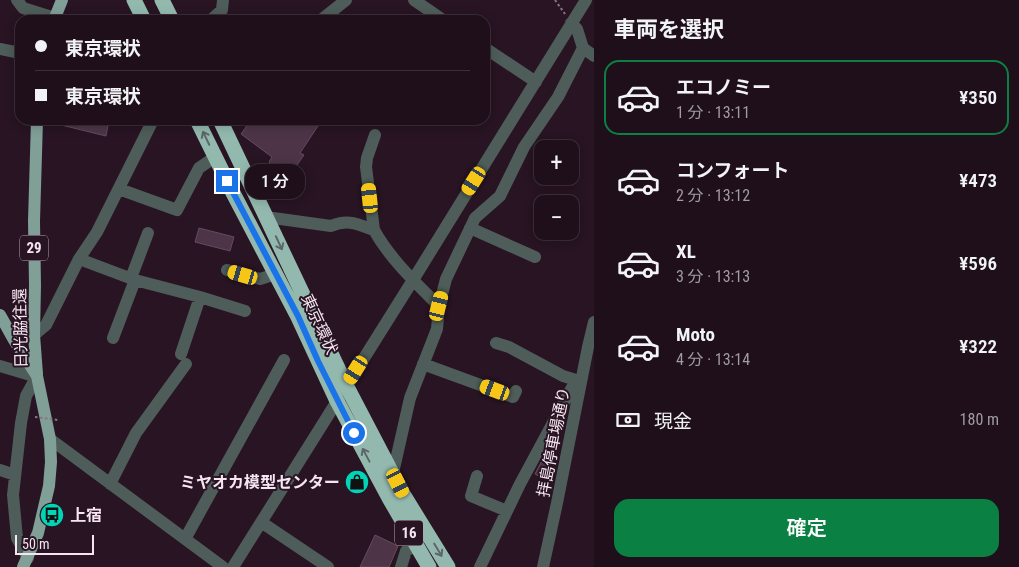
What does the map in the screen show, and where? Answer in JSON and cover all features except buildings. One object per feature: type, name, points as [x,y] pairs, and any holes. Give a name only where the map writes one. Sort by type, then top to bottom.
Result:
[{"type":"highway","points":[[134,0],[142,15]]},
{"type":"highway","points":[[162,0],[170,15]]},
{"type":"highway","name":"東京環状","points":[[199,125],[239,205],[298,316],[337,401],[389,498],[429,567]]},
{"type":"highway","name":"東京環状","points":[[222,125],[346,385],[403,494],[448,567]]},
{"type":"main road","points":[[56,15],[62,0]]},
{"type":"main road","name":"日光脇往還","points":[[37,125],[34,221],[34,335],[37,376]]},
{"type":"main road","name":"29","points":[[0,315],[37,376],[50,439],[49,486],[38,533],[26,562]]},
{"type":"street","points":[[18,0],[23,8],[43,15]]},
{"type":"street","points":[[216,15],[222,10],[223,0]]},
{"type":"street","points":[[328,15],[346,0]]},
{"type":"street","points":[[414,0],[436,15]]},
{"type":"street","points":[[233,567],[586,0]]},
{"type":"street","points":[[572,23],[577,30],[583,48],[594,56]]},
{"type":"street","points":[[0,48],[15,52]]},
{"type":"street","points":[[393,473],[410,398],[437,329],[439,306],[446,279],[475,218],[500,196],[524,147],[558,97],[583,48]]},
{"type":"street","points":[[490,51],[536,82]]},
{"type":"street","points":[[34,335],[46,325],[79,259],[97,232],[150,125]]},
{"type":"street","points":[[375,135],[366,167],[374,230],[381,244],[439,306]]},
{"type":"street","points":[[119,189],[177,210],[199,168],[215,157]]},
{"type":"street","points":[[266,217],[331,226],[350,222],[374,230]]},
{"type":"street","points":[[470,228],[536,257]]},
{"type":"street","points":[[112,338],[148,233]]},
{"type":"street","points":[[79,259],[133,279],[244,311]]},
{"type":"street","points":[[226,270],[260,280],[276,274]]},
{"type":"street","points":[[110,484],[136,433],[184,359],[200,297]]},
{"type":"street","name":"拝島停車場通り","points":[[543,567],[557,503],[579,379],[591,343],[594,322]]},
{"type":"street","points":[[480,567],[520,484],[579,379],[563,376],[509,347],[496,343]]},
{"type":"street","points":[[185,539],[284,360]]},
{"type":"street","points":[[423,364],[513,397],[516,391]]},
{"type":"street","points":[[0,366],[37,376]]},
{"type":"street","name":"日光脇往還","points":[[26,562],[17,538],[13,495],[26,396],[37,376]]},
{"type":"street","points":[[50,439],[223,567]]},
{"type":"street","points":[[0,470],[15,475]]},
{"type":"street","points":[[477,476],[470,496],[507,511]]},
{"type":"street","points":[[261,522],[328,567]]},
{"type":"street","points":[[401,567],[406,551],[416,545]]},
{"type":"path","points":[[555,0],[572,23]]},
{"type":"path","points":[[36,417],[58,420]]},
{"type":"place","name":"ミヤオカ模型センター","points":[[357,482]]},
{"type":"place","name":"上宿","points":[[52,515]]},
{"type":"route","points":[[227,181],[298,316],[337,401],[354,433]]}]
